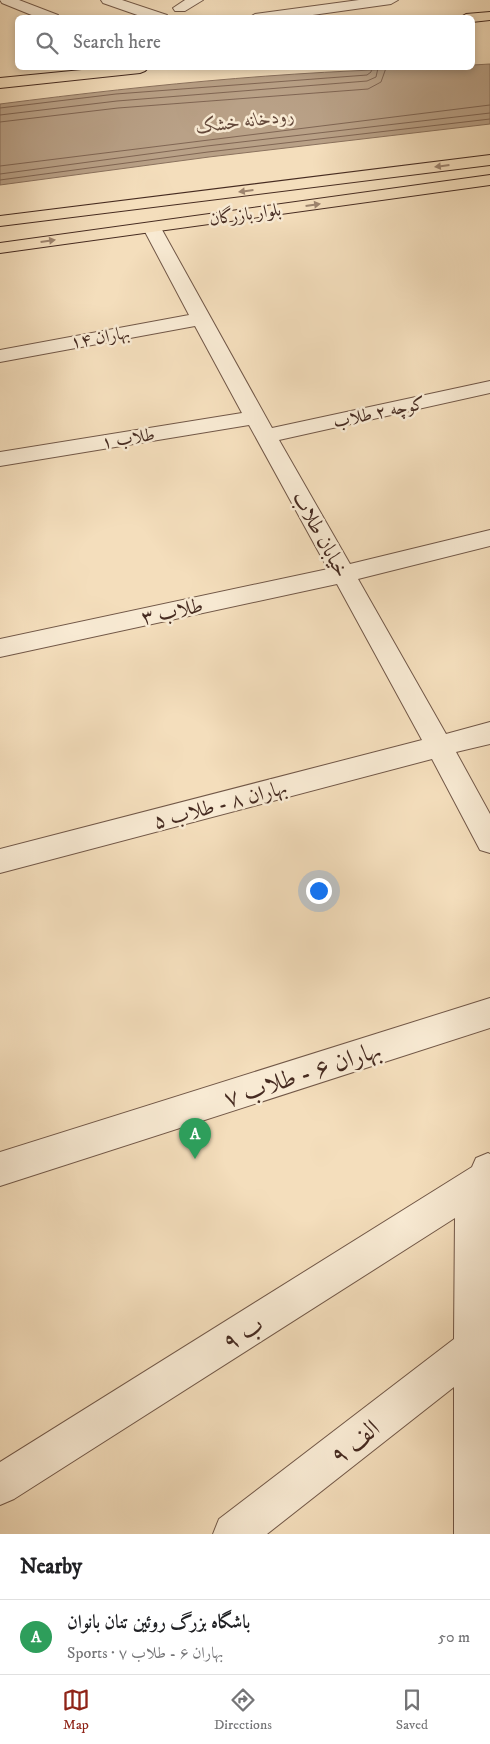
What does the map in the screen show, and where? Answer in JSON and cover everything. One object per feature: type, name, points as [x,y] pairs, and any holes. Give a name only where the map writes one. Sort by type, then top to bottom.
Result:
[{"type":"main road","points":[[475,17],[490,16]]},
{"type":"main road","points":[[475,25],[490,24]]},
{"type":"main road","points":[[0,74],[41,70]]},
{"type":"main road","points":[[0,83],[121,70]]},
{"type":"main road","name":"بلوار بازرگان","points":[[0,221],[490,160]]},
{"type":"main road","name":"بلوار بازرگان","points":[[0,248],[490,180]]},
{"type":"street","points":[[7,0],[46,15]]},
{"type":"street","points":[[108,0],[153,15]]},
{"type":"street","points":[[180,8],[196,0]]},
{"type":"street","points":[[273,15],[352,2],[391,0]]},
{"type":"street","name":"خیابان طلاب","points":[[152,228],[200,319],[440,746],[490,841]]},
{"type":"street","name":"بهاران ۱۴","points":[[0,356],[200,319]]},
{"type":"street","name":"کوچه ۲ طلاب","points":[[262,427],[490,387]]},
{"type":"street","name":"طلاب ۱","points":[[0,459],[262,427]]},
{"type":"street","name":"طلاب ۳","points":[[0,648],[343,574],[490,538]]},
{"type":"street","name":"بهاران ۸ - طلاب ۵","points":[[0,861],[490,733]]},
{"type":"street","name":"بهاران ۶ - طلاب ۷","points":[[0,1169],[490,1014]]},
{"type":"street","points":[[480,1528],[472,1221],[488,1170]]},
{"type":"street","name":"۹ ب","points":[[0,1484],[488,1170]]},
{"type":"street","name":"۹ الف","points":[[234,1534],[474,1348]]},
{"type":"water","name":"رودخانه خشک","points":[[490,64],[490,124],[209,157],[0,185],[0,104],[236,78],[384,70],[475,70],[475,65]]},
{"type":"place","name":"باشگاه بزرگ روئین تنان بانوان","points":[[195,1159]]}]
